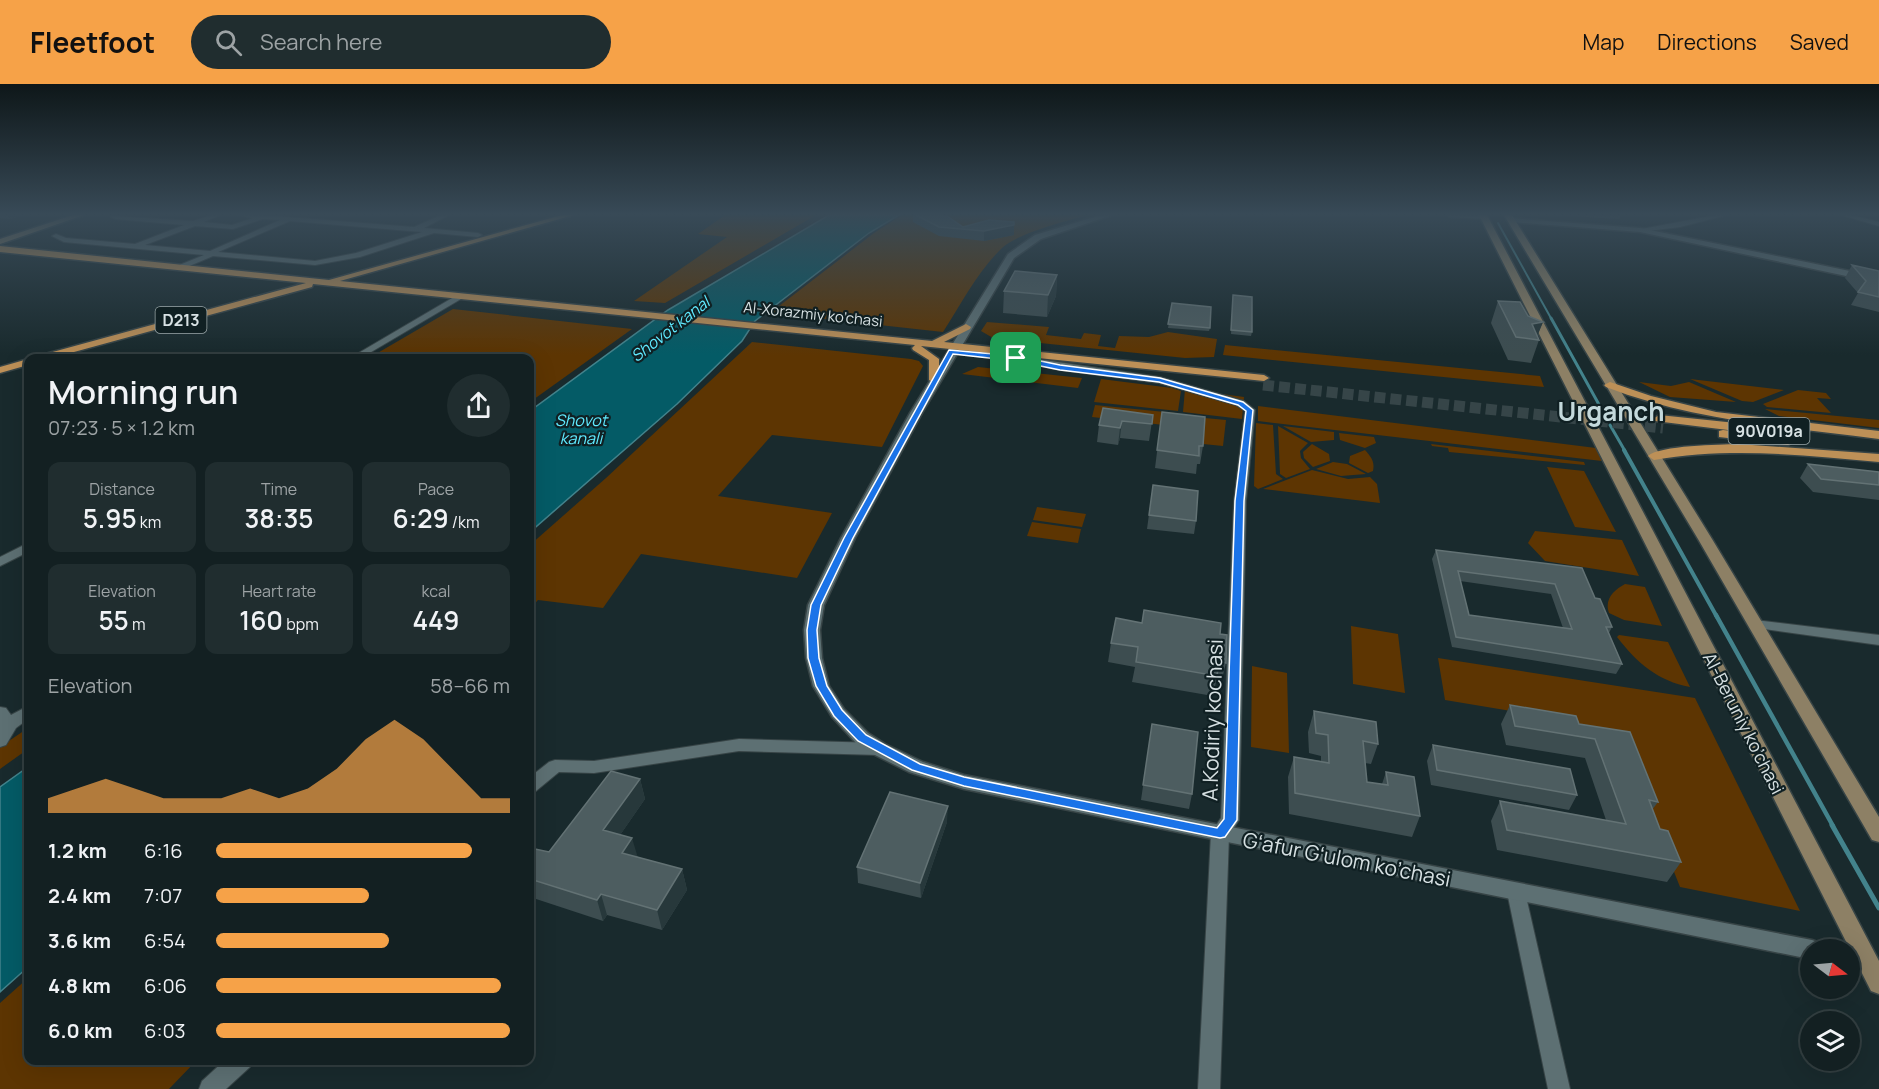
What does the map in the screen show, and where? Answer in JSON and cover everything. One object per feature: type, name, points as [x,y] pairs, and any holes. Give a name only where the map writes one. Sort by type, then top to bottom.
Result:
[{"type":"main road","name":"Al-Xorazmiy ko’chasi","points":[[49,262],[770,329],[1264,381],[1016,358],[953,349]]},
{"type":"main road","name":"Al-Xorazmiy ko’chasi","points":[[122,262],[320,282],[457,299]]},
{"type":"main road","points":[[320,282],[332,275],[380,262]]},
{"type":"main road","points":[[320,282],[401,262]]},
{"type":"main road","name":"Al-Beruniy ko’chasi","points":[[1518,262],[1610,462],[1879,984]]},
{"type":"main road","points":[[1527,262],[1610,384],[1879,834]]},
{"type":"main road","name":"D213","points":[[57,354],[320,282]]},
{"type":"main road","points":[[920,345],[948,338],[966,327]]},
{"type":"main road","points":[[920,345],[934,359],[934,380]]},
{"type":"main road","points":[[0,370],[24,363]]},
{"type":"main road","points":[[1610,384],[1647,399],[1716,415],[1879,435]]},
{"type":"main road","name":"90V019a","points":[[1879,442],[1661,424],[1879,451]]},
{"type":"main road","points":[[1657,462],[1684,450],[1728,448],[1879,458]]},
{"type":"street","points":[[180,268],[194,262]]},
{"type":"street","name":"Gʻafur Gʻulom ko’chasi","points":[[1007,262],[934,380],[816,605],[812,630],[814,658],[821,686],[838,713],[862,738],[916,767],[964,782],[1800,948]]},
{"type":"street","points":[[1795,262],[1879,280]]},
{"type":"street","points":[[362,354],[457,299]]},
{"type":"street","name":"A.Kodiriy kochasi","points":[[1016,358],[1060,368],[1176,384],[1240,403],[1250,410],[1240,501],[1230,820],[1220,833],[1209,1089]]},
{"type":"street","points":[[0,562],[24,549]]},
{"type":"street","points":[[1755,624],[1879,640]]},
{"type":"street","points":[[0,741],[5,718],[24,712]]},
{"type":"street","points":[[534,783],[555,766],[594,767],[739,745],[879,749]]},
{"type":"street","points":[[1516,892],[1558,1089]]},
{"type":"street","points":[[210,1089],[236,1065]]},
{"type":"shaded area","points":[[691,262],[736,262],[665,303],[634,301]]},
{"type":"shaded area","points":[[836,262],[989,262],[943,332],[770,313]]},
{"type":"shaded area","points":[[453,309],[632,329],[534,399],[534,354],[376,354]]},
{"type":"shaded area","points":[[987,322],[1049,327],[1046,335],[1081,339],[1084,333],[1101,335],[1098,346],[1115,348],[1119,336],[1149,337],[1168,332],[1217,339],[1214,357],[1185,358],[993,338],[981,331]]},
{"type":"shaded area","points":[[752,342],[911,359],[919,361],[923,366],[882,447],[772,435],[718,496],[832,513],[797,578],[641,554],[603,608],[538,600],[534,604],[534,541]]},
{"type":"shaded area","points":[[1225,345],[1540,376],[1544,387],[1223,355]]},
{"type":"shaded area","points":[[978,367],[1082,378],[1078,388],[962,374]]},
{"type":"shaded area","points":[[1101,379],[1181,391],[1178,411],[1094,402]]},
{"type":"shaded area","points":[[1690,379],[1784,390],[1753,402],[1742,401]]},
{"type":"shaded area","points":[[1639,382],[1671,386],[1689,382],[1736,402],[1670,397]]},
{"type":"shaded area","points":[[1185,389],[1244,397],[1242,419],[1183,412]]},
{"type":"shaded area","points":[[1798,390],[1826,393],[1831,399],[1817,398],[1831,413],[1767,407],[1763,404]]},
{"type":"shaded area","points":[[1095,405],[1175,413],[1174,422],[1164,425],[1092,417]]},
{"type":"shaded area","points":[[1258,406],[1596,448],[1602,461],[1258,421]]},
{"type":"shaded area","points":[[1765,409],[1879,420],[1879,428],[1779,416]]},
{"type":"shaded area","points":[[1184,416],[1226,420],[1223,446],[1203,444]]},
{"type":"shaded area","points":[[1256,423],[1273,425],[1276,474],[1283,479],[1258,489],[1254,486]]},
{"type":"shaded area","points":[[1278,426],[1308,443],[1300,451],[1301,458],[1310,469],[1286,478],[1280,474]]},
{"type":"shaded area","points":[[1283,426],[1334,432],[1334,440],[1311,442]]},
{"type":"shaded area","points":[[1339,433],[1374,437],[1376,443],[1365,448],[1340,440]]},
{"type":"shaded area","points":[[1312,444],[1329,454],[1330,461],[1313,467],[1304,458],[1303,452]]},
{"type":"shaded area","points":[[1431,444],[1584,462],[1585,465],[1449,452],[1448,448]]},
{"type":"shaded area","points":[[1365,450],[1373,462],[1373,471],[1368,473],[1349,463],[1350,456]]},
{"type":"shaded area","points":[[1333,462],[1347,464],[1366,474],[1341,476],[1316,469]]},
{"type":"shaded area","points":[[1547,467],[1584,471],[1616,532],[1575,527]]},
{"type":"shaded area","points":[[1312,470],[1348,479],[1370,477],[1377,484],[1380,503],[1263,489]]},
{"type":"shaded area","points":[[1037,507],[1086,514],[1082,527],[1033,520]]},
{"type":"shaded area","points":[[1032,522],[1081,529],[1078,543],[1027,536]]},
{"type":"shaded area","points":[[1535,531],[1622,540],[1639,576],[1545,561],[1528,543]]},
{"type":"shaded area","points":[[1625,584],[1645,587],[1662,626],[1624,620],[1609,613],[1609,599],[1617,589]]},
{"type":"shaded area","points":[[1351,626],[1398,634],[1405,693],[1353,684]]},
{"type":"shaded area","points":[[1619,635],[1668,642],[1690,687],[1668,680],[1649,670],[1617,637]]},
{"type":"shaded area","points":[[1438,658],[1695,698],[1800,911],[1680,887],[1626,750],[1564,720],[1445,700]]},
{"type":"shaded area","points":[[1252,666],[1287,673],[1289,753],[1251,747]]},
{"type":"shaded area","points":[[24,731],[24,752],[0,769],[0,747]]},
{"type":"shaded area","points":[[24,982],[24,1065],[192,1065],[169,1089],[0,1089],[0,1003]]},
{"type":"water","name":"Shovot kanali","points":[[750,262],[832,262],[755,321],[742,341],[677,404],[534,529],[534,408],[668,310]]},
{"type":"water","points":[[24,770],[24,971],[0,992],[0,787]]},
{"type":"building","points":[[1852,265],[1879,271],[1879,297],[1858,292],[1866,281]]},
{"type":"building","points":[[1015,271],[1057,275],[1048,295],[1004,291]]},
{"type":"building","points":[[1233,295],[1252,297],[1252,332],[1231,330]]},
{"type":"building","points":[[1498,301],[1520,302],[1528,316],[1543,322],[1532,324],[1539,340],[1516,337]]},
{"type":"building","points":[[1172,303],[1211,307],[1210,328],[1168,324]]},
{"type":"building","points":[[1103,408],[1153,415],[1152,424],[1122,421],[1120,428],[1099,425]]},
{"type":"building","points":[[1162,412],[1205,417],[1203,446],[1199,446],[1199,456],[1157,450]]},
{"type":"building","points":[[1808,464],[1879,472],[1879,485],[1821,479]]},
{"type":"building","points":[[1153,485],[1198,491],[1196,521],[1149,515]]},
{"type":"building","points":[[1436,550],[1582,568],[1595,598],[1600,599],[1612,627],[1606,627],[1622,664],[1456,637]],"holes":[[[1458,571],[1555,584],[1572,629],[1469,615]]]},
{"type":"building","points":[[1144,610],[1221,623],[1220,634],[1227,635],[1226,663],[1219,661],[1217,676],[1136,662],[1138,647],[1111,643],[1116,618],[1142,623]]},
{"type":"building","points":[[1510,705],[1576,716],[1579,724],[1630,732],[1658,802],[1649,800],[1660,829],[1668,831],[1681,862],[1507,830],[1500,801],[1626,824],[1595,739],[1515,726]]},
{"type":"building","points":[[1314,711],[1376,722],[1378,744],[1363,741],[1367,782],[1388,785],[1386,772],[1414,777],[1420,816],[1295,793],[1294,757],[1329,763],[1328,735],[1316,733]]},
{"type":"building","points":[[1152,724],[1198,732],[1192,794],[1143,785]]},
{"type":"building","points":[[1433,745],[1570,769],[1577,795],[1437,770]]},
{"type":"building","points":[[611,771],[640,779],[603,830],[632,838],[622,853],[682,869],[657,910],[601,894],[597,900],[534,880],[534,849],[549,852]]},
{"type":"building","points":[[890,792],[948,806],[920,883],[857,867]]},
{"type":"waterway","points":[[1520,262],[1552,320]]},
{"type":"waterway","points":[[1551,318],[1602,410]]},
{"type":"waterway","points":[[1610,425],[1625,451]]},
{"type":"waterway","points":[[1624,450],[1717,617]]},
{"type":"waterway","points":[[1716,615],[1833,826]]},
{"type":"waterway","points":[[1832,825],[1879,908]]},
{"type":"tunnel","points":[[1263,385],[1663,428]]},
{"type":"district","name":"Urganch","points":[[1611,411]]},
{"type":"route","points":[[951,352],[1016,358],[1060,368],[1160,380],[1240,403],[1250,410],[1240,501],[1238,625],[1230,820],[1220,833],[964,782],[916,767],[862,738],[838,713],[821,686],[814,658],[812,630],[816,605],[848,538],[934,380],[951,352]]},
{"type":"water label","name":"Shovot kanal","points":[[670,329]]}]
